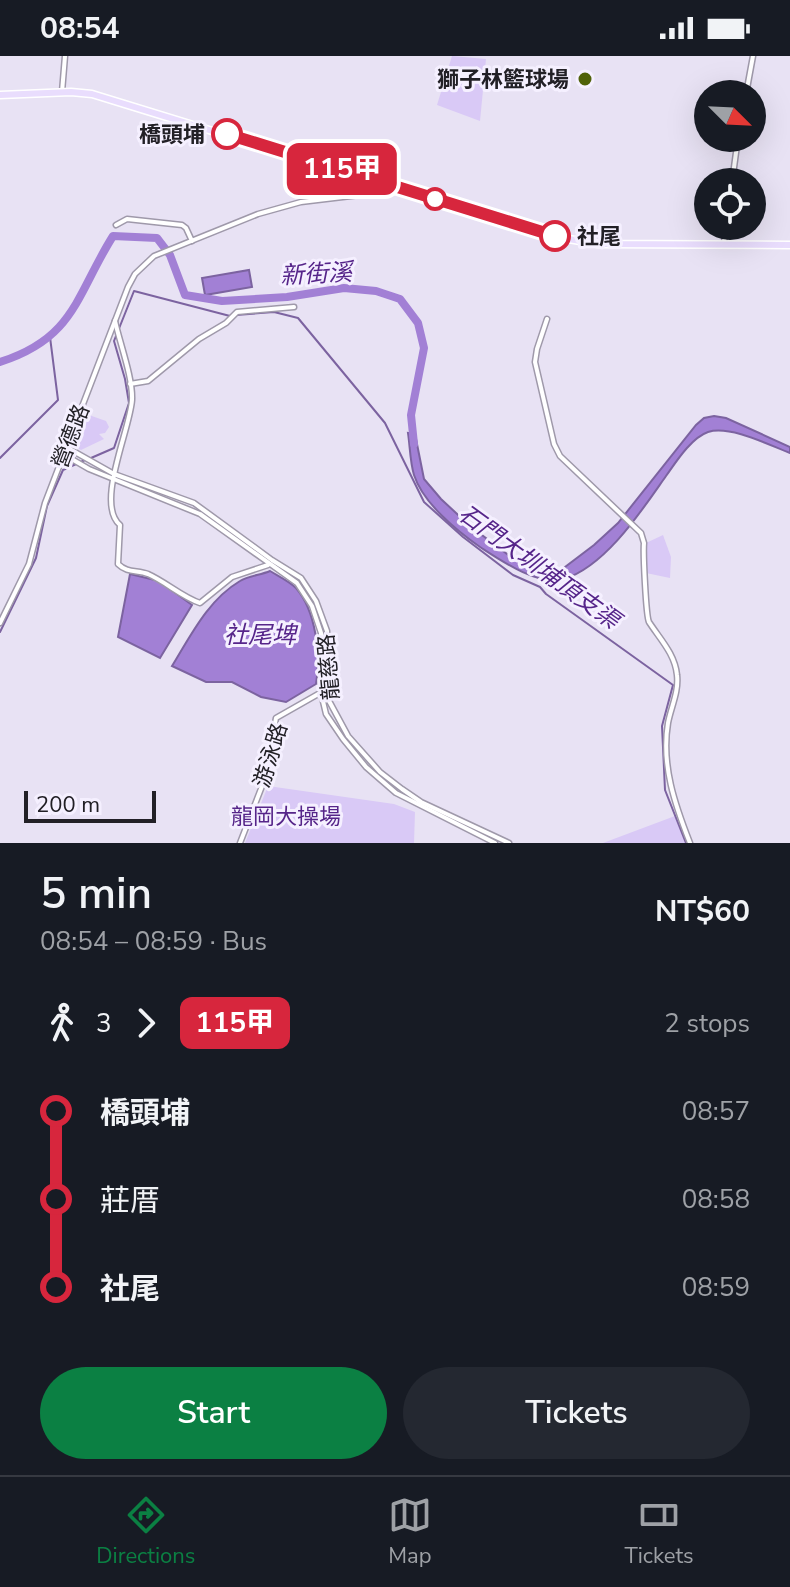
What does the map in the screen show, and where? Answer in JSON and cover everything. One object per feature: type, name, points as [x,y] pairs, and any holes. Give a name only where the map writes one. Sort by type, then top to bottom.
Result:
[{"type":"main road","points":[[0,95],[92,94],[542,233],[590,243],[790,245]]},
{"type":"street","points":[[62,92],[65,56]]},
{"type":"street","points":[[749,80],[753,56]]},
{"type":"street","points":[[116,225],[127,219],[182,225],[192,241],[258,214],[301,202],[407,190]]},
{"type":"street","points":[[724,245],[725,240]]},
{"type":"street","name":"營德路","points":[[1,620],[29,564],[45,503],[135,274],[154,256],[192,241]]},
{"type":"street","points":[[130,384],[148,381],[237,312],[294,307]]},
{"type":"street","points":[[547,319],[535,362],[554,444],[563,460],[637,529],[644,543],[647,619],[667,647],[678,676],[678,690],[668,725],[668,763],[670,789],[690,843]]},
{"type":"street","points":[[115,321],[132,399],[110,510],[120,525],[116,559],[122,568],[143,572],[200,603],[232,577],[270,562]]},
{"type":"street","name":"龍慈路","points":[[66,447],[115,477]]},
{"type":"street","name":"龍慈路","points":[[63,454],[115,477],[194,503],[297,583],[312,606],[321,633],[321,693],[326,714],[380,772],[402,789],[421,802],[509,843]]},
{"type":"street","name":"龍慈路","points":[[270,562],[301,578],[316,601],[327,631],[327,691],[333,712],[366,767],[396,793],[495,843]]},
{"type":"street","name":"游泳路","points":[[240,843],[264,781],[276,718],[327,691]]},
{"type":"green space","points":[[452,56],[486,59],[480,121],[437,105]]},
{"type":"green space","points":[[86,414],[106,421],[109,427],[105,433],[99,434],[104,439],[81,450],[75,446],[75,441]]},
{"type":"green space","points":[[663,535],[671,557],[670,578],[646,573],[646,543]]},
{"type":"green space","name":"龍岡大操場","points":[[268,786],[394,804],[415,812],[414,843],[245,843]]},
{"type":"green space","points":[[675,816],[685,843],[603,843]]},
{"type":"water","points":[[249,270],[252,287],[205,295],[202,278]]},
{"type":"water","points":[[704,418],[726,418],[790,447],[790,453],[727,431],[702,435],[684,451],[608,550],[579,572],[554,580],[532,576],[509,565],[442,516],[418,485],[408,433],[415,434],[424,479],[470,526],[515,560],[542,569],[561,570],[618,523],[696,425]]},
{"type":"water","name":"社尾埤","points":[[270,571],[296,588],[308,609],[317,647],[316,684],[286,702],[261,697],[232,682],[206,682],[172,666],[201,619],[219,598],[243,579]]},
{"type":"water","name":"社尾埤","points":[[130,574],[159,581],[192,605],[160,658],[118,637]]},
{"type":"waterway","name":"新街溪","points":[[0,362],[25,352],[59,327],[71,312],[113,236],[157,238],[170,255],[185,295],[222,301],[287,297],[344,288],[376,291],[400,299],[418,323],[424,348],[411,415],[414,444]]},
{"type":"waterway","name":"石門大圳埔頂支渠","points":[[91,458],[114,448],[129,403],[114,341],[134,291],[230,316]]},
{"type":"waterway","name":"石門大圳埔頂支渠","points":[[236,315],[274,312],[298,318],[385,423],[424,502],[513,575],[540,587],[673,685],[662,726],[665,790],[686,843]]},
{"type":"waterway","name":"石門大圳埔頂支渠","points":[[0,458],[58,400],[50,337]]},
{"type":"waterway","name":"石門大圳埔頂支渠","points":[[0,632],[36,558],[47,506],[63,470],[85,460]]},
{"type":"bus line","name":"115甲","points":[[227,134],[555,236]]},
{"type":"place","name":"獅子林籃球場","points":[[585,79]]},
{"type":"place","name":"橋頭埔","points":[[227,134]]},
{"type":"place","name":"社尾","points":[[555,236]]}]
